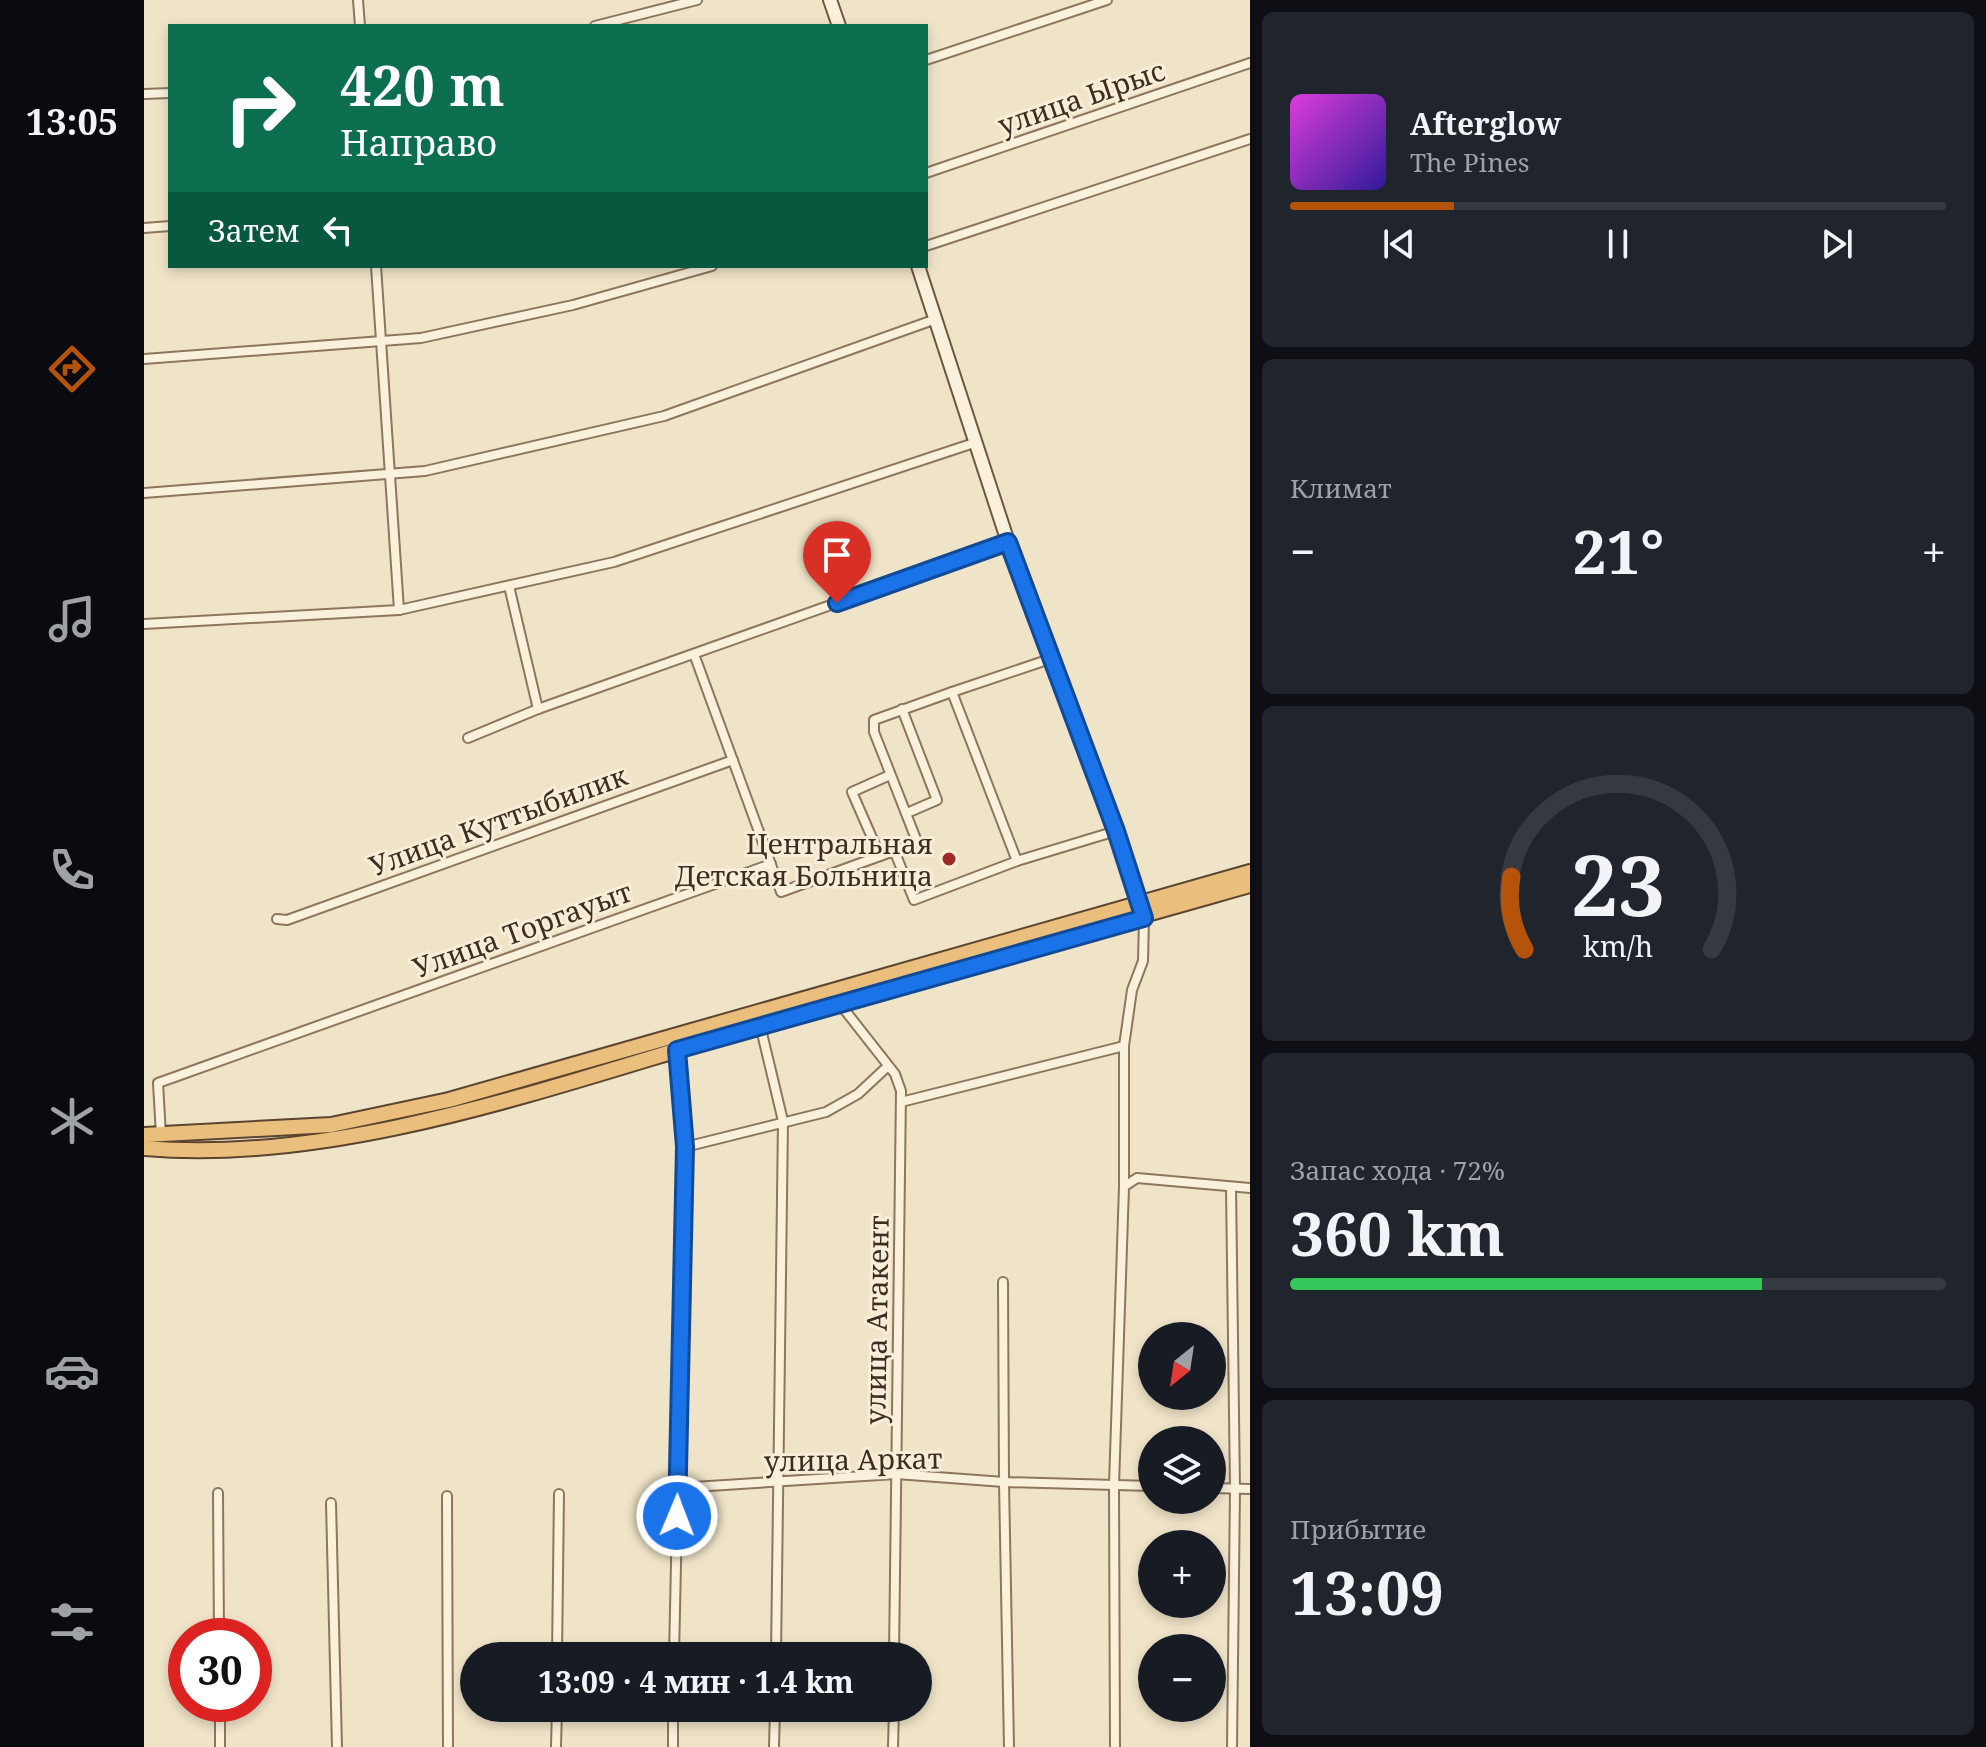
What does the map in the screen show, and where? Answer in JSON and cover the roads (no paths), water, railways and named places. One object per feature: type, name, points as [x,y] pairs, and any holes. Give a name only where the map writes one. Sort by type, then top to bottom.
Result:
[{"type":"highway","points":[[144,1135],[331,1125],[467,1102],[677,1050],[840,1004],[1142,912],[1250,872]]},
{"type":"highway","points":[[144,1148],[312,1142],[389,1129],[467,1102],[1142,912],[1250,885]]},
{"type":"main road","points":[[830,0],[838,24]]},
{"type":"main road","points":[[919,268],[1008,542],[1116,831],[1142,912]]},
{"type":"street","points":[[358,0],[360,24]]},
{"type":"street","points":[[603,24],[697,0]]},
{"type":"street","points":[[928,59],[1107,0]]},
{"type":"street","name":"улица Ырыс","points":[[928,172],[1250,63]]},
{"type":"street","points":[[144,94],[168,93]]},
{"type":"street","points":[[928,245],[1250,139]]},
{"type":"street","points":[[144,228],[168,226]]},
{"type":"street","points":[[376,268],[399,610]]},
{"type":"street","points":[[144,359],[421,338],[573,305],[705,268]]},
{"type":"street","points":[[144,493],[425,471],[664,416],[936,319]]},
{"type":"street","points":[[144,624],[399,610],[614,562],[974,443]]},
{"type":"street","points":[[468,738],[538,709],[1008,542]]},
{"type":"street","points":[[509,586],[538,709]]},
{"type":"street","points":[[694,654],[781,892],[913,844],[916,839],[874,732],[874,720],[1050,659]]},
{"type":"street","points":[[952,692],[1017,861]]},
{"type":"street","points":[[902,709],[937,800],[907,813]]},
{"type":"street","name":"Улица Куттыбилик","points":[[277,919],[287,920],[733,760]]},
{"type":"street","points":[[880,856],[852,792],[890,775]]},
{"type":"street","points":[[894,850],[914,900],[1017,861],[1116,831]]},
{"type":"street","name":"Улица Торгауыт","points":[[161,1136],[158,1083],[771,864]]},
{"type":"street","points":[[1115,1747],[1114,1485],[1124,1187],[1124,1046],[1132,990],[1143,961],[1142,912]]},
{"type":"street","name":"улица Атакент","points":[[840,1004],[899,1082],[901,1102],[894,1642]]},
{"type":"street","points":[[760,1025],[783,1121],[781,1481],[776,1642]]},
{"type":"street","points":[[901,1102],[1124,1046]]},
{"type":"street","points":[[674,1642],[685,1147],[677,1050]]},
{"type":"street","points":[[685,1147],[826,1112],[858,1094],[888,1066]]},
{"type":"street","points":[[1124,1187],[1137,1178],[1250,1188]]},
{"type":"street","points":[[1231,1187],[1235,1489],[1232,1747]]},
{"type":"street","points":[[1003,1282],[1009,1747]]},
{"type":"street","name":"улица Аркат","points":[[678,1488],[896,1474],[1004,1482],[1138,1486]]},
{"type":"street","points":[[1226,1489],[1250,1489]]},
{"type":"street","points":[[218,1493],[219,1618]]},
{"type":"street","points":[[557,1642],[559,1494]]},
{"type":"street","points":[[447,1496],[448,1747]]},
{"type":"street","points":[[331,1503],[337,1747]]},
{"type":"street","points":[[220,1722],[220,1747]]},
{"type":"street","points":[[556,1747],[557,1722]]},
{"type":"street","points":[[673,1722],[673,1747]]},
{"type":"street","points":[[774,1747],[775,1722]]},
{"type":"street","points":[[893,1747],[894,1722]]},
{"type":"place","name":"Центральная Детская Больница","points":[[949,859]]}]
